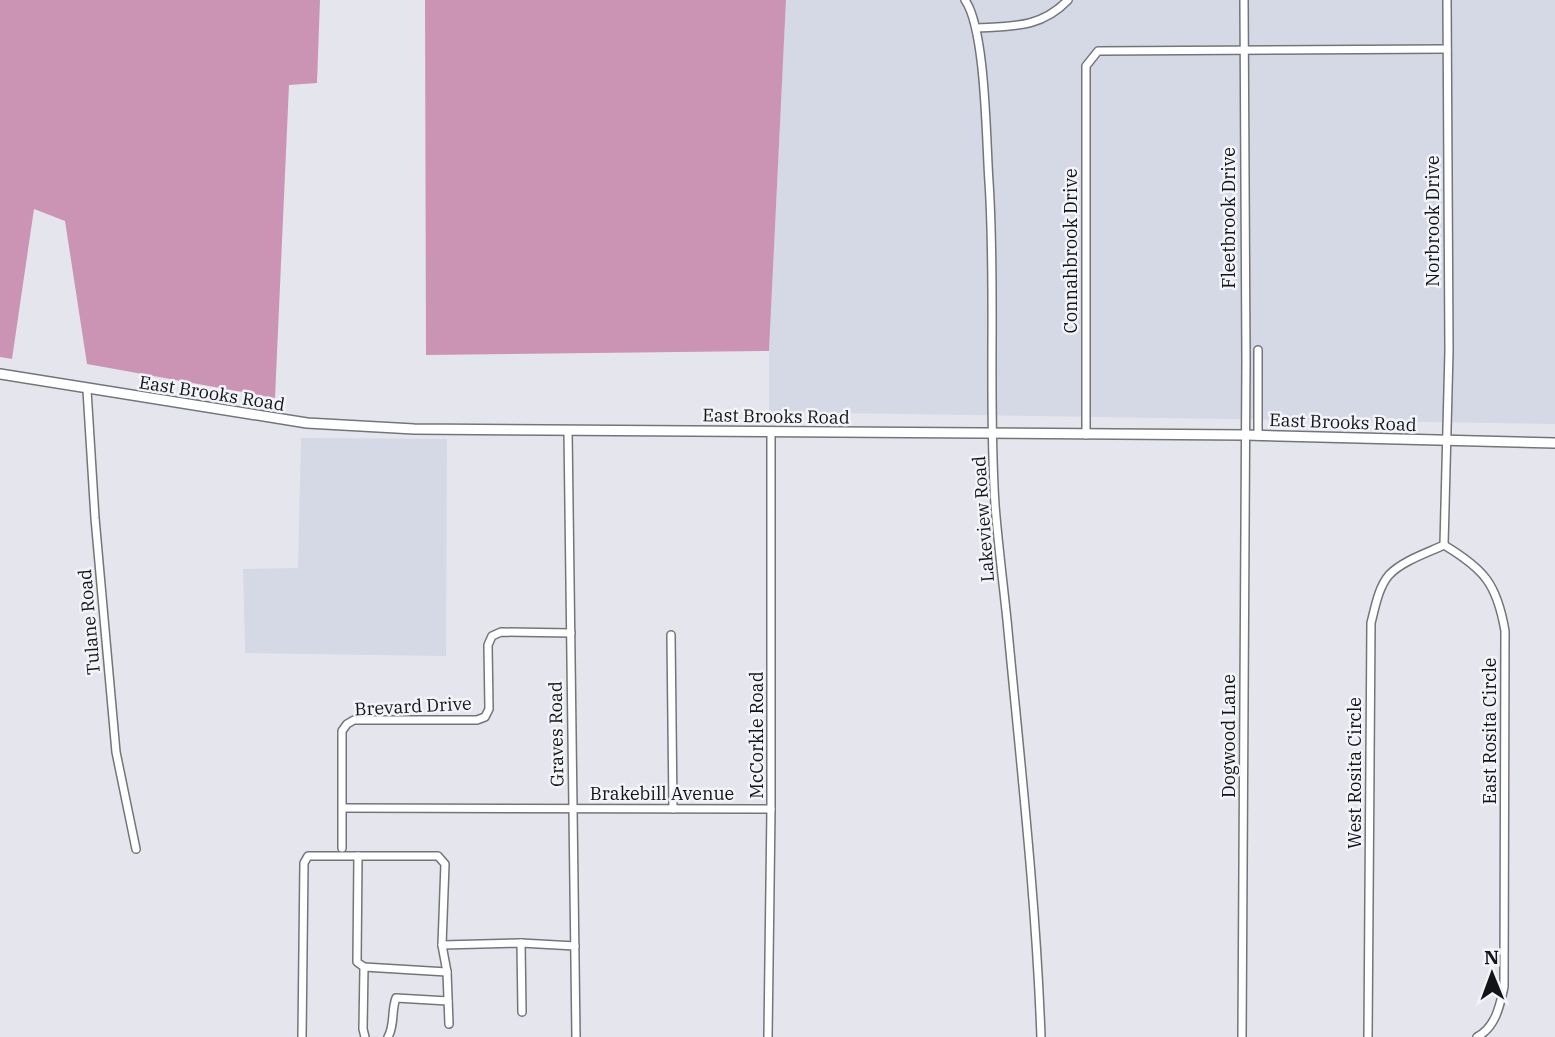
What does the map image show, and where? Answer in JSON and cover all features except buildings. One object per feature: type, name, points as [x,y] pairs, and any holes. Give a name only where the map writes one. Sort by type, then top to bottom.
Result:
[{"type":"main road","name":"East Brooks Road","points":[[0,374],[307,423],[414,429],[1245,435],[1555,443]]},
{"type":"street","name":"Lakeview Road","points":[[965,0],[977,28],[991,227],[995,505],[1022,781],[1041,1037]]},
{"type":"street","points":[[977,28],[1023,25],[1056,13],[1068,0]]},
{"type":"street","name":"Fleetbrook Drive","points":[[1244,0],[1245,435]]},
{"type":"street","name":"Norbrook Drive","points":[[1446,441],[1449,351],[1447,0]]},
{"type":"street","points":[[1244,52],[1447,49]]},
{"type":"street","name":"Connahbrook Drive","points":[[1086,435],[1086,66],[1098,51],[1244,52]]},
{"type":"street","points":[[1258,349],[1258,436]]},
{"type":"street","name":"Tulane Road","points":[[87,390],[95,518],[116,752],[136,849]]},
{"type":"street","points":[[1245,412],[1258,412]]},
{"type":"street","name":"Graves Road","points":[[568,430],[576,1037]]},
{"type":"street","name":"McCorkle Road","points":[[768,1037],[771,432]]},
{"type":"street","name":"Dogwood Lane","points":[[1242,1037],[1245,435]]},
{"type":"street","points":[[1444,545],[1446,441]]},
{"type":"street","name":"West Rosita Circle","points":[[1368,1037],[1371,623],[1381,590],[1389,575],[1444,545]]},
{"type":"street","name":"East Rosita Circle","points":[[1444,545],[1468,560],[1486,578],[1500,602],[1505,631],[1504,987],[1497,1016],[1482,1035],[1477,1037]]},
{"type":"street","name":"Brevard Drive","points":[[342,848],[342,731],[347,724],[354,720],[477,720],[485,717],[489,709],[488,645],[492,636],[501,632],[571,633]]},
{"type":"street","points":[[671,635],[673,809]]},
{"type":"street","name":"Brakebill Avenue","points":[[343,808],[771,809]]},
{"type":"street","points":[[302,1037],[304,863],[308,856],[438,856],[445,864],[442,945],[447,972],[449,1024]]},
{"type":"street","points":[[358,856],[357,962],[364,967],[447,972]]},
{"type":"street","points":[[521,943],[522,1012]]},
{"type":"street","points":[[442,945],[521,943],[575,946]]},
{"type":"street","points":[[364,967],[365,1037]]},
{"type":"street","points":[[388,1037],[396,998],[448,1000]]},
{"type":"shaded area","points":[[0,0],[320,0],[317,83],[289,85],[275,398],[87,364],[65,221],[34,209],[12,359],[0,357]]},
{"type":"shaded area","points":[[425,0],[786,0],[769,351],[426,355]]},
{"type":"shaded area","points":[[786,0],[1555,0],[1555,424],[769,412],[769,351]]},
{"type":"shaded area","points":[[301,438],[447,439],[446,656],[245,653],[243,569],[298,568]]}]
